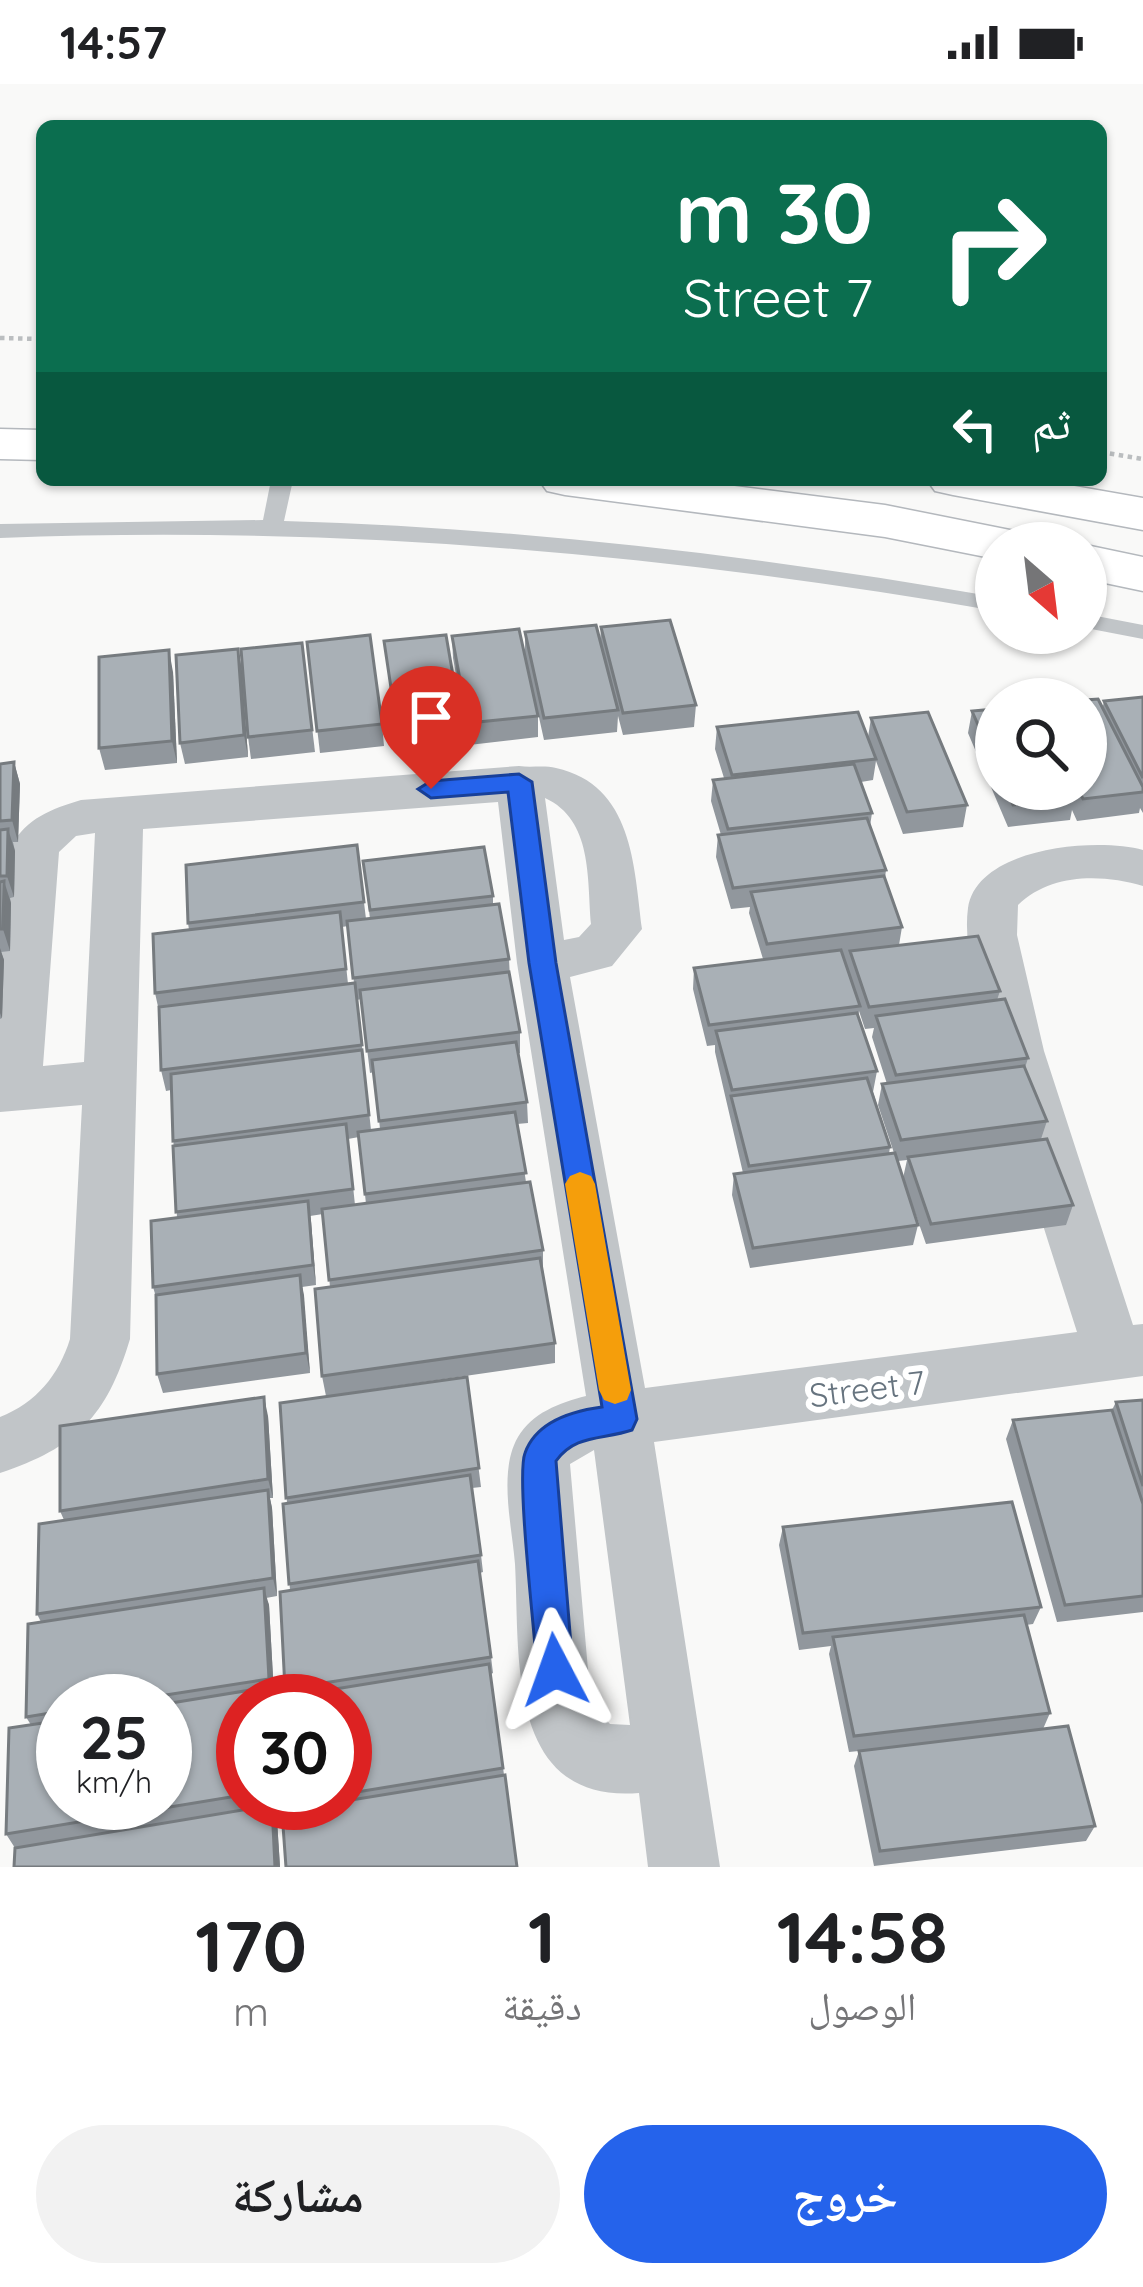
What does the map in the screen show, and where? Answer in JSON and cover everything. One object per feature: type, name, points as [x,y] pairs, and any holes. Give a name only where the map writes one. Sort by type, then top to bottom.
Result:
[{"type":"main road","points":[[0,401],[36,402]]},
{"type":"main road","points":[[0,444],[36,445]]},
{"type":"main road","points":[[614,486],[885,520],[975,539]]},
{"type":"main road","points":[[987,486],[1143,514]]},
{"type":"main road","points":[[1107,566],[1143,574]]},
{"type":"street","points":[[519,782],[542,963],[620,1419],[684,1867]]},
{"type":"street","points":[[111,1081],[7,1090],[35,845],[59,824],[120,814],[550,782],[588,800],[600,818],[617,928],[594,953],[542,963]]},
{"type":"street","points":[[0,1444],[46,1425],[73,1400],[93,1366],[100,1339],[120,814]]},
{"type":"street","name":"Street 7","points":[[668,1756],[603,1762],[575,1744],[559,1713],[539,1458],[553,1438],[582,1424],[1129,1353],[998,980],[992,906],[1004,887],[1030,872],[1107,862],[1143,869]]},
{"type":"lane","points":[[272,529],[281,486]]},
{"type":"lane","points":[[0,531],[110,525],[511,535],[975,601]]},
{"type":"lane","points":[[1107,625],[1143,632]]},
{"type":"path","points":[[0,338],[36,339]]},
{"type":"path","points":[[1107,453],[1143,459]]},
{"type":"building","points":[[670,620],[696,705],[623,713],[601,627]]},
{"type":"building","points":[[596,625],[618,710],[544,718],[525,632]]},
{"type":"building","points":[[519,629],[538,716],[468,723],[452,636]]},
{"type":"building","points":[[370,635],[382,724],[317,731],[307,642]]},
{"type":"building","points":[[446,635],[461,722],[397,728],[384,641]]},
{"type":"building","points":[[302,643],[312,730],[248,737],[241,649]]},
{"type":"building","points":[[238,649],[244,735],[180,743],[176,655]]},
{"type":"building","points":[[169,650],[172,741],[99,748],[99,657]]},
{"type":"building","points":[[1143,697],[1143,778],[1107,707],[1107,701]]},
{"type":"building","points":[[858,712],[876,759],[732,775],[717,727]]},
{"type":"building","points":[[928,712],[967,805],[907,812],[871,718]]},
{"type":"building","points":[[1107,717],[1143,787],[1143,792],[1107,796]]},
{"type":"building","points":[[14,762],[12,820],[0,821],[0,764]]},
{"type":"building","points":[[854,764],[872,813],[728,829],[713,780]]},
{"type":"building","points":[[867,818],[886,870],[733,888],[718,835]]},
{"type":"building","points":[[8,829],[7,876],[0,876],[0,830]]},
{"type":"building","points":[[357,845],[364,902],[188,923],[186,865]]},
{"type":"building","points":[[484,847],[493,896],[370,910],[363,861]]},
{"type":"building","points":[[884,876],[902,927],[767,944],[751,892]]},
{"type":"building","points":[[4,881],[3,929],[0,929],[0,882]]},
{"type":"building","points":[[499,904],[509,959],[353,978],[347,921]]},
{"type":"building","points":[[340,912],[346,969],[155,993],[153,934]]},
{"type":"building","points":[[978,936],[1000,991],[869,1007],[850,951]]},
{"type":"building","points":[[841,950],[860,1006],[709,1025],[694,968]]},
{"type":"building","points":[[509,972],[520,1032],[367,1051],[360,990]]},
{"type":"building","points":[[355,983],[362,1045],[161,1070],[159,1007]]},
{"type":"building","points":[[1005,999],[1028,1058],[896,1075],[876,1016]]},
{"type":"building","points":[[857,1013],[877,1071],[732,1090],[716,1031]]},
{"type":"building","points":[[516,1042],[527,1102],[379,1121],[372,1060]]},
{"type":"building","points":[[362,1050],[369,1115],[173,1141],[171,1074]]},
{"type":"building","points":[[1024,1066],[1047,1121],[901,1140],[882,1084]]},
{"type":"building","points":[[867,1078],[890,1147],[749,1166],[731,1096]]},
{"type":"building","points":[[515,1112],[526,1173],[365,1194],[358,1132]]},
{"type":"building","points":[[346,1124],[353,1189],[176,1212],[173,1146]]},
{"type":"building","points":[[1047,1139],[1073,1205],[931,1224],[908,1157]]},
{"type":"building","points":[[895,1153],[918,1225],[753,1248],[734,1174]]},
{"type":"building","points":[[530,1182],[543,1250],[329,1280],[322,1209]]},
{"type":"building","points":[[308,1201],[313,1265],[153,1287],[151,1221]]},
{"type":"building","points":[[540,1258],[555,1343],[322,1376],[315,1289]]},
{"type":"building","points":[[300,1275],[306,1353],[157,1374],[156,1295]]},
{"type":"building","points":[[467,1377],[479,1468],[286,1498],[280,1403]]},
{"type":"building","points":[[264,1397],[268,1479],[60,1511],[60,1426]]},
{"type":"building","points":[[1143,1400],[1143,1486],[1116,1402]]},
{"type":"building","points":[[1112,1410],[1143,1504],[1143,1596],[1065,1605],[1013,1420]]},
{"type":"building","points":[[470,1475],[481,1555],[289,1584],[283,1504]]},
{"type":"building","points":[[268,1490],[273,1578],[37,1614],[39,1524]]},
{"type":"building","points":[[1012,1502],[1041,1607],[803,1633],[783,1527]]},
{"type":"building","points":[[478,1561],[491,1657],[372,1675],[284,1674],[280,1592]]},
{"type":"building","points":[[264,1588],[269,1674],[216,1674],[216,1687],[192,1691],[192,1674],[36,1674],[36,1715],[26,1717],[28,1624]]},
{"type":"building","points":[[1024,1615],[1050,1713],[854,1736],[833,1637]]},
{"type":"building","points":[[489,1664],[503,1768],[372,1790],[372,1683]]},
{"type":"building","points":[[216,1696],[216,1799],[192,1803],[192,1700]]},
{"type":"building","points":[[36,1724],[36,1829],[6,1834],[9,1728]]},
{"type":"building","points":[[1068,1726],[1095,1826],[880,1851],[859,1751]]},
{"type":"building","points":[[505,1775],[517,1867],[286,1867],[283,1830],[372,1830],[372,1797]]},
{"type":"building","points":[[216,1814],[216,1830],[273,1830],[275,1867],[14,1867],[15,1848],[123,1830],[192,1830],[192,1818]]},
{"type":"slow traffic","points":[[580,1184],[615,1390]]},
{"type":"route","points":[[431,789],[519,782],[542,963],[620,1419],[582,1424],[553,1438],[539,1458],[555,1670]]}]
